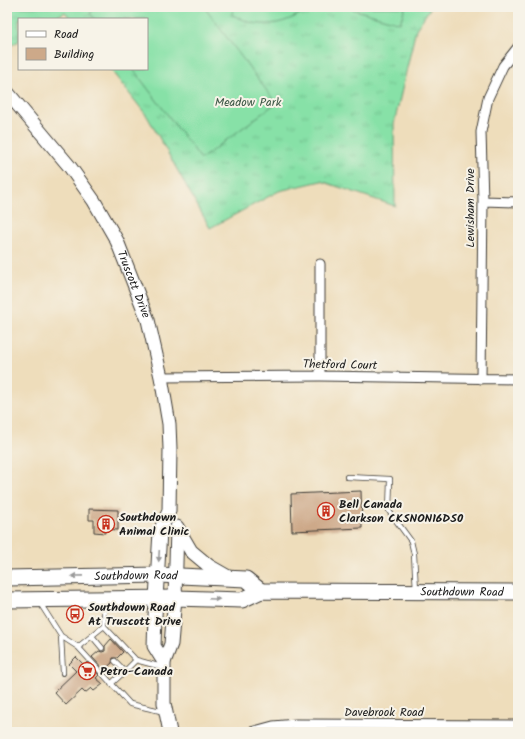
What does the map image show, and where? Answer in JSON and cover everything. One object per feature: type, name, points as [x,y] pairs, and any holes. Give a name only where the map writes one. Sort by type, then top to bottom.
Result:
[{"type":"main road","name":"Southdown Road","points":[[7,578],[158,575],[230,578],[246,579],[261,591]]},
{"type":"main road","name":"Southdown Road","points":[[7,600],[174,598],[242,600],[261,591],[518,592]]},
{"type":"street","name":"Lewisham Drive","points":[[481,378],[483,201],[481,132],[488,98],[503,66],[518,46]]},
{"type":"street","name":"Truscott Drive","points":[[7,92],[70,167],[94,201],[117,241],[148,320],[161,377],[169,424],[169,511],[160,531],[158,575],[155,598],[154,646],[165,665]]},
{"type":"street","points":[[483,201],[518,202]]},
{"type":"street","points":[[320,264],[320,376]]},
{"type":"street","name":"Thetford Court","points":[[161,377],[320,376],[518,379]]},
{"type":"street","name":"Truscott Drive","points":[[169,511],[177,528],[176,576],[171,644],[165,665],[164,702],[170,732]]},
{"type":"street","points":[[177,528],[191,551],[209,566],[230,578]]},
{"type":"street","name":"Davebrook Road","points":[[251,732],[272,726],[296,724],[417,728],[518,725]]},
{"type":"lane","points":[[347,477],[390,479],[389,511],[411,541],[414,554],[417,592]]},
{"type":"lane","points":[[110,599],[104,610],[104,626],[136,660],[165,665]]},
{"type":"lane","points":[[38,600],[61,636],[78,647],[130,704],[166,713]]},
{"type":"lane","points":[[78,647],[104,626]]},
{"type":"lane","points":[[61,636],[63,673]]},
{"type":"lane","points":[[92,636],[102,648]]},
{"type":"lane","points":[[111,684],[136,660]]},
{"type":"lane","points":[[114,661],[124,671]]},
{"type":"green space","name":"Meadow Park","points":[[7,7],[431,7],[416,29],[394,124],[395,206],[321,181],[279,191],[210,228],[147,116],[111,70],[148,70],[148,18],[70,18],[65,12],[55,18],[18,18],[18,42],[8,47]]},
{"type":"green space","points":[[98,7],[204,7],[276,103],[201,159],[134,70],[148,70],[148,18],[94,18],[90,13]]},
{"type":"green space","points":[[233,7],[311,7],[290,19],[276,23],[261,24],[252,23],[232,15]]},
{"type":"green space","points":[[345,7],[405,7],[400,23]]},
{"type":"building","name":"Bell Canada Clarkson CKSNON16DS0","points":[[361,491],[362,528],[292,531],[291,494]]},
{"type":"building","name":"Southdown Animal Clinic","points":[[89,509],[118,510],[118,530],[105,529],[105,533],[94,532],[94,520],[89,520]]},
{"type":"building","points":[[111,639],[123,652],[117,658],[113,658],[112,663],[104,670],[92,657],[99,651],[105,651],[105,646]]},
{"type":"building","points":[[76,657],[84,665],[87,662],[99,675],[96,678],[103,684],[94,691],[91,688],[85,693],[82,690],[66,705],[54,692],[76,671],[69,664]]},
{"type":"place","name":"Bell Canada Clarkson CKSNON16DS0","points":[[326,511]]},
{"type":"place","name":"Southdown Animal Clinic","points":[[106,524]]},
{"type":"place","name":"Southdown Road At Truscott Drive","points":[[75,614]]},
{"type":"place","name":"Petro-Canada","points":[[87,671]]}]
